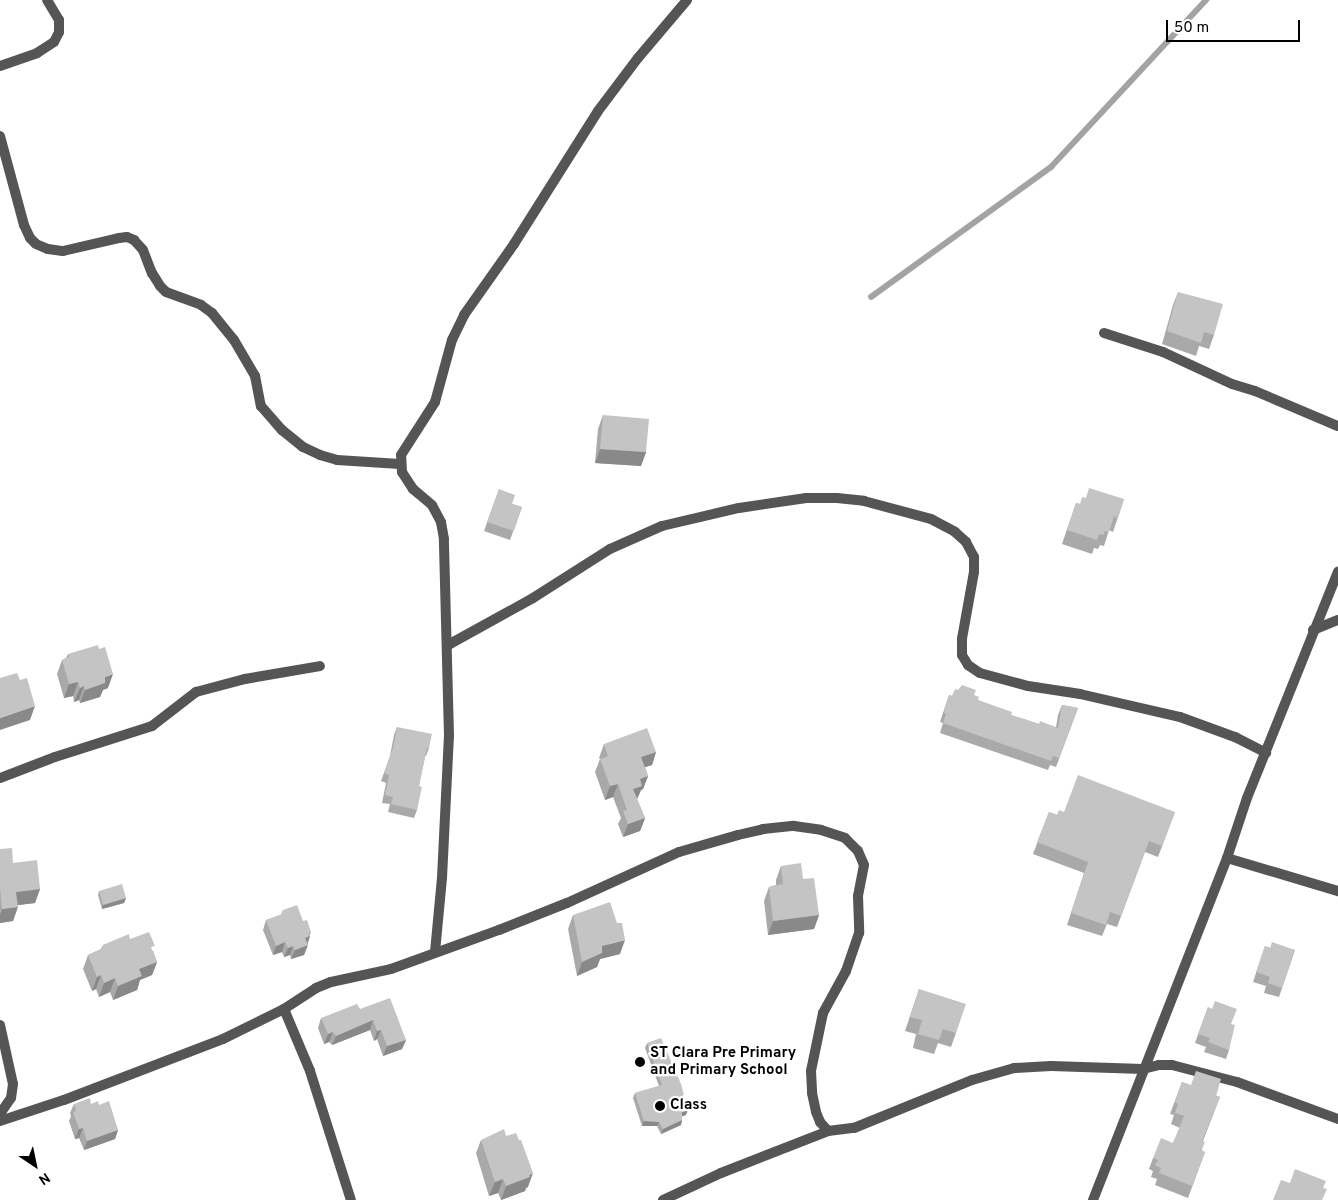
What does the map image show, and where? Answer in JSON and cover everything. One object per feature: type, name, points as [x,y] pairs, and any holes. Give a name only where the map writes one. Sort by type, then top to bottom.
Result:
[{"type":"street","points":[[0,66],[37,53],[54,42],[59,32],[59,20],[47,0]]},
{"type":"street","points":[[435,952],[442,878],[449,736],[444,540],[441,522],[432,505],[413,489],[402,472],[400,464],[401,455],[435,402],[452,340],[464,315],[514,244],[598,111],[638,58],[687,0]]},
{"type":"street","points":[[0,136],[24,225],[30,238],[36,244],[48,249],[63,251],[127,237],[134,240],[143,250],[152,274],[166,292],[202,305],[212,313],[234,340],[255,376],[261,406],[282,430],[303,447],[320,456],[338,460],[400,464]]},
{"type":"street","points":[[1104,333],[1163,352],[1232,384],[1338,426]]},
{"type":"street","points":[[448,645],[533,598],[610,549],[647,531],[739,508],[806,498],[837,498],[864,501],[931,519],[955,532],[966,542],[974,557],[974,572],[962,639],[962,656],[968,664],[980,673],[1028,686],[1080,694],[1180,717],[1235,738],[1266,753]]},
{"type":"street","points":[[1093,1200],[1227,858],[1247,798],[1312,630],[1338,572]]},
{"type":"street","points":[[1312,630],[1338,620]]},
{"type":"street","points":[[0,778],[55,757],[152,726],[196,692],[245,680],[320,666]]},
{"type":"street","points":[[0,1121],[64,1100],[223,1038],[284,1009],[316,988],[330,982],[391,969],[532,918],[645,866],[710,842],[763,829],[794,826],[821,830],[845,838],[858,851],[864,865],[858,896],[859,933],[846,971],[823,1013],[811,1071],[812,1093],[816,1112],[820,1122],[828,1131]]},
{"type":"street","points":[[1227,858],[1338,891]]},
{"type":"street","points":[[284,1009],[310,1071],[351,1200]]},
{"type":"street","points":[[0,1025],[13,1084],[10,1098],[0,1114]]},
{"type":"street","points":[[663,1200],[721,1173],[828,1131],[854,1128],[938,1092],[1014,1068],[1050,1066],[1144,1069],[1159,1064],[1190,1068],[1297,1103],[1338,1119]]},
{"type":"building","points":[[1178,292],[1223,304],[1214,335],[1204,332],[1201,343],[1167,331]]},
{"type":"building","points":[[603,415],[649,419],[646,452],[600,449]]},
{"type":"building","points":[[1089,488],[1124,499],[1118,518],[1114,516],[1109,532],[1105,531],[1103,535],[1099,534],[1097,540],[1067,530],[1076,503],[1080,504],[1082,497],[1086,498]]},
{"type":"building","points":[[499,489],[515,495],[512,504],[522,507],[514,531],[487,522]]},
{"type":"building","points":[[98,645],[99,649],[105,647],[113,674],[105,677],[105,683],[85,690],[84,686],[80,688],[78,682],[69,684],[62,660],[69,657],[68,654]]},
{"type":"building","points":[[17,673],[20,680],[27,678],[35,706],[0,718],[0,678]]},
{"type":"building","points":[[962,685],[976,690],[974,695],[979,697],[978,700],[1012,712],[1011,715],[1039,724],[1040,721],[1058,728],[1062,705],[1078,708],[1059,758],[1053,756],[1051,761],[943,723],[949,695],[952,696],[955,689],[958,690]]},
{"type":"building","points":[[397,727],[432,734],[419,786],[422,787],[417,810],[391,804],[393,797],[385,795],[389,775],[384,773],[393,748]]},
{"type":"building","points":[[647,728],[656,752],[641,757],[648,776],[640,779],[642,786],[633,789],[645,818],[628,824],[623,811],[627,810],[618,784],[610,786],[600,759],[608,756],[604,744]]},
{"type":"building","points":[[1078,775],[1175,812],[1162,846],[1149,841],[1121,916],[1110,912],[1106,925],[1071,913],[1088,862],[1037,842],[1049,812],[1057,815],[1059,810],[1064,812]]},
{"type":"building","points":[[12,848],[13,863],[37,860],[40,889],[16,892],[18,907],[2,909],[0,849]]},
{"type":"building","points":[[801,863],[803,879],[814,878],[819,915],[773,921],[769,887],[783,884],[781,866]]},
{"type":"building","points":[[122,884],[126,898],[103,905],[99,891]]},
{"type":"building","points":[[610,902],[617,923],[622,923],[625,940],[602,946],[602,953],[582,962],[573,915]]},
{"type":"building","points":[[297,905],[303,921],[307,920],[311,932],[309,933],[310,936],[305,938],[308,945],[295,950],[293,946],[288,948],[285,942],[276,946],[266,920],[282,914],[283,910]]},
{"type":"building","points":[[149,932],[155,946],[151,947],[157,962],[139,969],[142,976],[118,986],[115,978],[104,983],[101,975],[97,977],[88,955],[103,948],[103,945],[129,934],[130,939]]},
{"type":"building","points":[[1272,942],[1295,950],[1282,988],[1268,983],[1270,977],[1256,972],[1265,946],[1270,948]]},
{"type":"building","points":[[919,989],[966,1004],[956,1033],[943,1029],[939,1040],[918,1034],[922,1020],[910,1017]]},
{"type":"building","points":[[390,998],[406,1040],[387,1046],[381,1030],[377,1031],[373,1020],[336,1036],[333,1032],[328,1034],[321,1018],[357,1004],[360,1009]]},
{"type":"building","points":[[1215,1001],[1237,1009],[1231,1024],[1235,1025],[1229,1050],[1208,1042],[1210,1038],[1198,1034],[1208,1007],[1212,1009]]},
{"type":"building","points":[[661,1038],[681,1084],[688,1110],[682,1112],[682,1120],[663,1129],[659,1122],[644,1121],[635,1093],[662,1085],[647,1043]]},
{"type":"building","points":[[1196,1071],[1221,1079],[1216,1096],[1220,1097],[1202,1141],[1205,1142],[1201,1151],[1205,1152],[1192,1186],[1159,1173],[1161,1168],[1155,1165],[1158,1160],[1153,1158],[1161,1138],[1173,1143],[1184,1116],[1175,1113],[1178,1104],[1175,1102],[1182,1082],[1191,1085]]},
{"type":"building","points":[[90,1098],[91,1104],[98,1101],[99,1105],[109,1101],[118,1130],[87,1141],[83,1128],[79,1129],[73,1112],[76,1111],[74,1104]]},
{"type":"building","points":[[504,1129],[506,1136],[516,1133],[519,1140],[521,1140],[533,1173],[529,1175],[530,1177],[506,1186],[503,1179],[495,1182],[481,1140]]},
{"type":"building","points":[[1295,1169],[1326,1181],[1323,1188],[1327,1189],[1322,1200],[1273,1200],[1281,1180],[1290,1183]]},
{"type":"waterway","points":[[871,297],[1051,167],[1206,0]]},
{"type":"place","name":"ST Clara Pre Primary and Primary School","points":[[640,1062]]},
{"type":"place","name":"Class","points":[[660,1106]]}]
